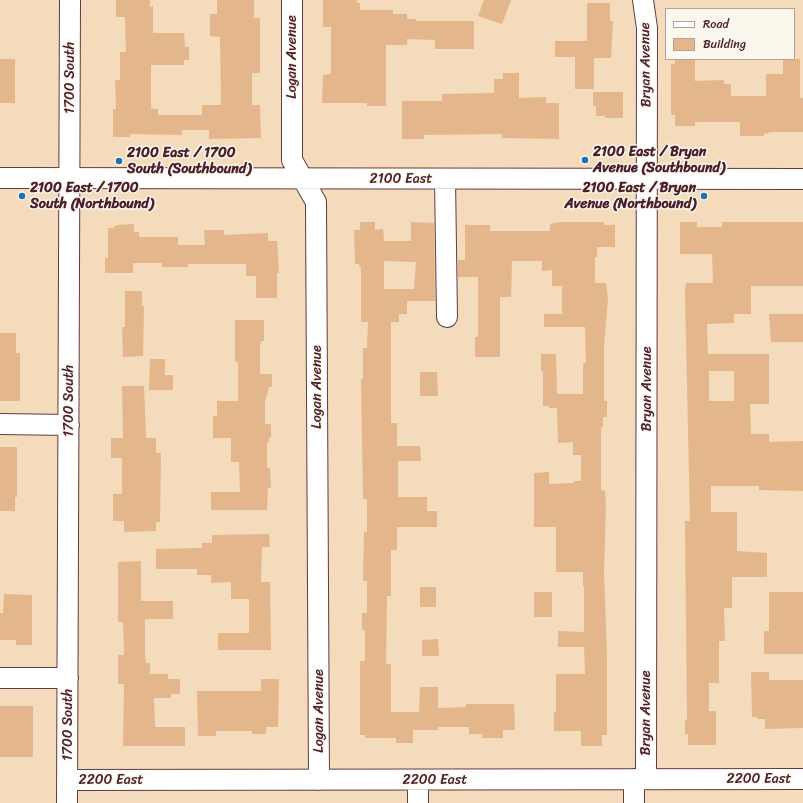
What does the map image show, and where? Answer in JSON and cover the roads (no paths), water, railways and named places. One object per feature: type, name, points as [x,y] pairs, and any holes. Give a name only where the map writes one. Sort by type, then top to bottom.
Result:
[{"type":"street","name":"1700 South","points":[[68,803],[70,0]]},
{"type":"street","name":"Logan Avenue","points":[[292,0],[292,160],[305,180],[316,202],[319,780]]},
{"type":"street","name":"Bryan Avenue","points":[[634,803],[640,779],[647,179],[647,28],[643,0]]},
{"type":"street","name":"2100 East","points":[[0,178],[70,177],[305,180],[803,179]]},
{"type":"street","points":[[445,179],[447,316]]},
{"type":"street","points":[[0,424],[69,425]]},
{"type":"street","points":[[0,678],[68,678]]},
{"type":"street","name":"2200 East","points":[[68,780],[803,779]]},
{"type":"street","points":[[418,780],[418,803]]},
{"type":"place","name":"2100 East / Bryan Avenue (Southbound)","points":[[585,160]]},
{"type":"place","name":"2100 East / 1700 South (Southbound)","points":[[119,161]]},
{"type":"place","name":"2100 East / 1700 South (Northbound)","points":[[22,196]]},
{"type":"place","name":"2100 East / Bryan Avenue (Northbound)","points":[[704,196]]}]
